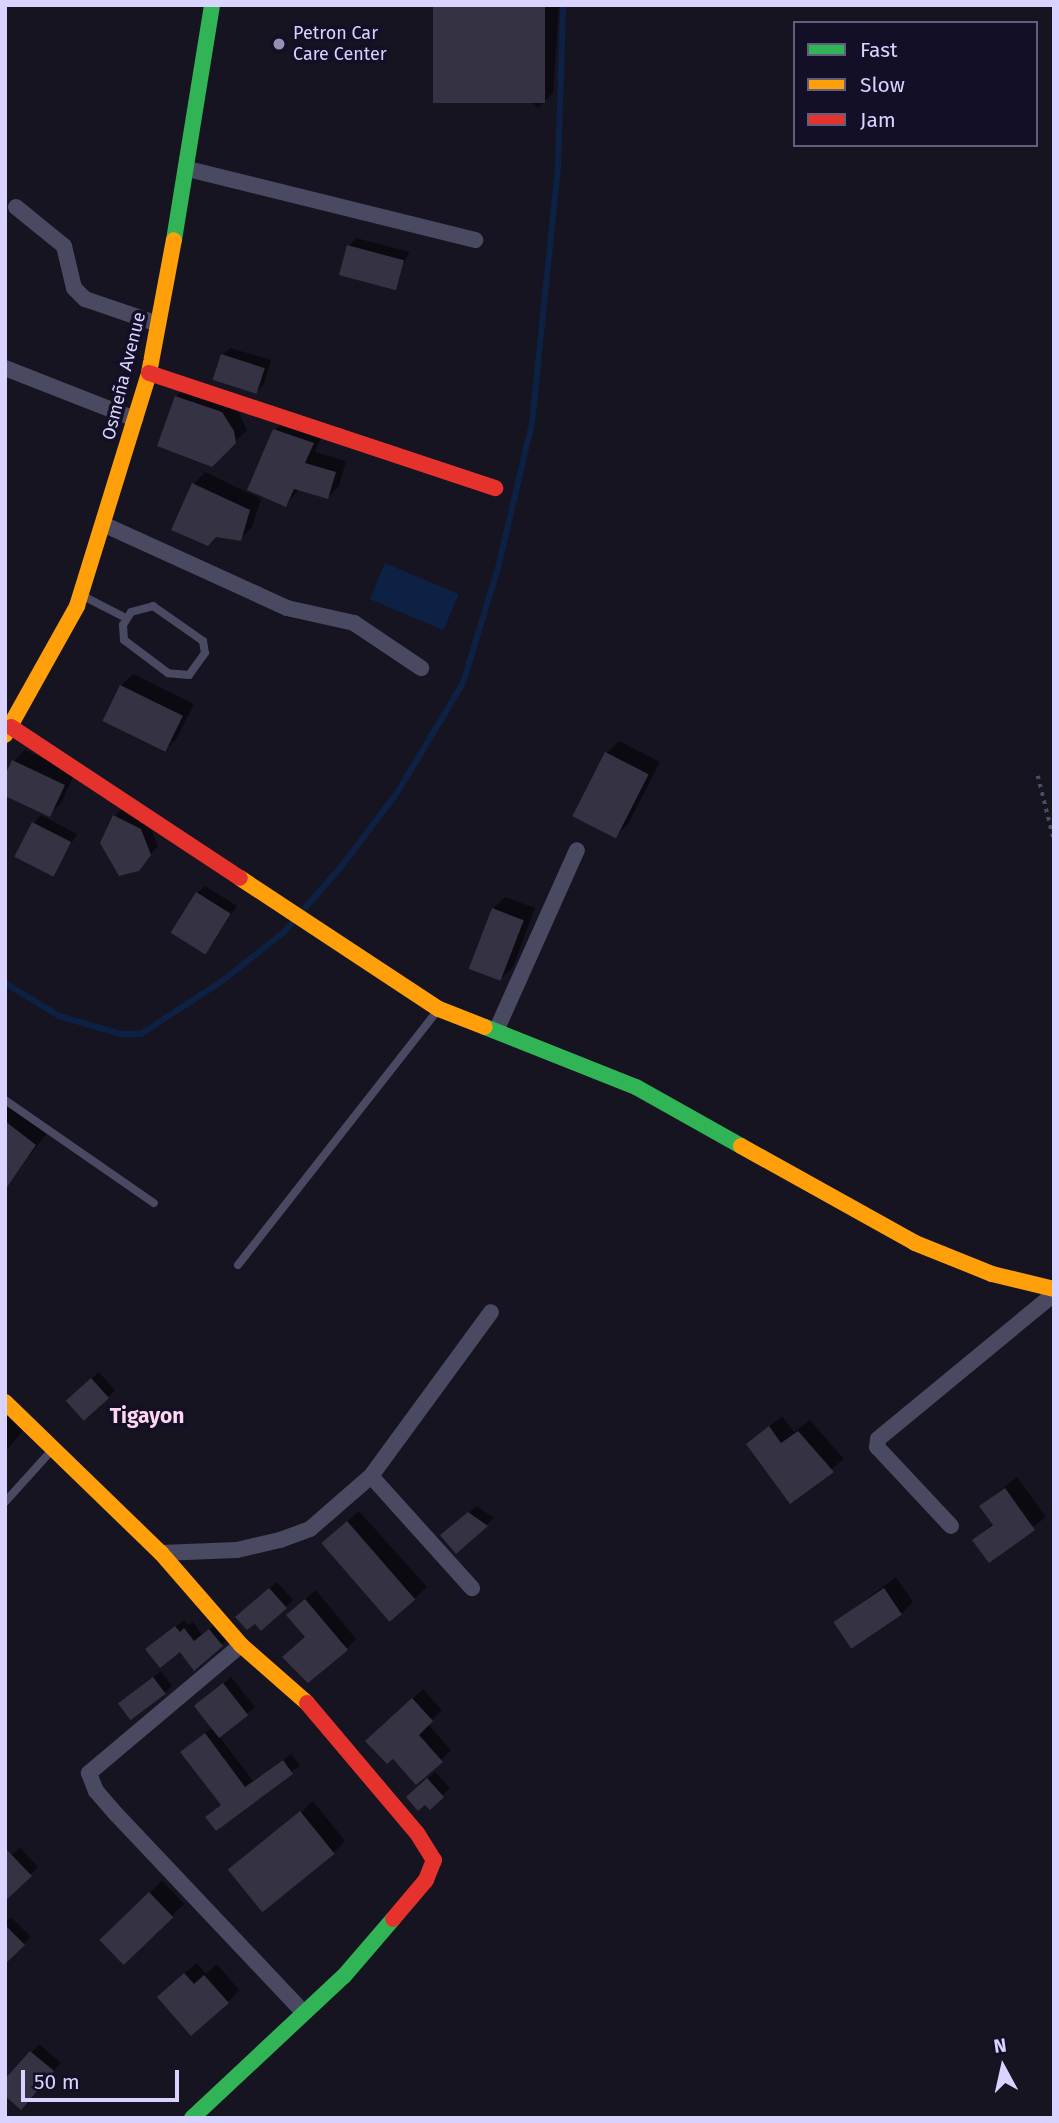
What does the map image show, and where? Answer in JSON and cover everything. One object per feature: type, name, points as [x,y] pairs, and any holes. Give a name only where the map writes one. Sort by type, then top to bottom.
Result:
[{"type":"street","name":"Osmeña Avenue","points":[[8,731],[81,595],[105,525],[149,373],[188,169],[212,5]]},
{"type":"street","points":[[188,169],[475,240]]},
{"type":"street","points":[[16,207],[64,246],[74,288],[85,299],[158,324]]},
{"type":"street","points":[[5,368],[135,419]]},
{"type":"street","points":[[149,373],[495,488]]},
{"type":"street","points":[[105,525],[287,608],[354,623],[421,668]]},
{"type":"street","points":[[8,731],[439,1009],[636,1087],[915,1243],[992,1274],[1054,1292]]},
{"type":"street","points":[[496,1031],[577,850]]},
{"type":"street","points":[[951,1526],[877,1447],[878,1438],[1054,1292]]},
{"type":"street","points":[[161,1553],[237,1550],[281,1541],[310,1529],[371,1476],[491,1312]]},
{"type":"street","points":[[5,1402],[161,1553],[241,1646],[301,1696],[417,1833],[434,1860],[426,1880],[344,1976],[302,2011],[192,2118]]},
{"type":"street","points":[[371,1476],[472,1588]]},
{"type":"street","points":[[241,1646],[89,1773],[96,1791],[116,1814],[302,2011]]},
{"type":"lane","points":[[81,595],[126,618]]},
{"type":"lane","points":[[153,606],[199,636],[205,653],[196,671],[175,677],[129,646],[122,632],[126,618],[138,607],[153,606]]},
{"type":"lane","points":[[238,1265],[439,1009]]},
{"type":"lane","points":[[5,1100],[154,1203]]},
{"type":"lane","points":[[5,1502],[52,1449]]},
{"type":"path","points":[[1038,776],[1054,841]]},
{"type":"water","points":[[385,563],[459,594],[443,630],[370,599]]},
{"type":"building","points":[[433,5],[545,5],[545,103],[433,103]]},
{"type":"building","points":[[347,245],[404,260],[396,290],[339,275]]},
{"type":"building","points":[[221,354],[265,368],[256,394],[213,380]]},
{"type":"building","points":[[175,396],[222,412],[234,431],[236,443],[212,467],[157,446]]},
{"type":"building","points":[[273,429],[314,443],[305,463],[336,472],[328,499],[294,489],[286,507],[247,490]]},
{"type":"building","points":[[192,483],[250,510],[241,541],[216,537],[208,546],[171,530]]},
{"type":"building","points":[[120,685],[183,716],[165,752],[102,721]]},
{"type":"building","points":[[605,752],[649,774],[616,838],[572,816]]},
{"type":"building","points":[[12,760],[65,785],[50,817],[5,796],[5,775]]},
{"type":"building","points":[[113,815],[141,829],[151,855],[139,871],[119,876],[100,843]]},
{"type":"building","points":[[32,822],[71,842],[53,877],[14,857]]},
{"type":"building","points":[[196,892],[231,914],[205,954],[171,933]]},
{"type":"building","points":[[492,908],[524,920],[500,981],[469,969]]},
{"type":"building","points":[[5,1121],[36,1145],[5,1190]]},
{"type":"building","points":[[91,1378],[109,1398],[84,1421],[66,1401]]},
{"type":"building","points":[[769,1426],[781,1443],[798,1431],[834,1472],[790,1504],[746,1444]]},
{"type":"building","points":[[1005,1488],[1035,1530],[989,1563],[972,1540],[993,1525],[979,1506]]},
{"type":"building","points":[[468,1512],[488,1526],[456,1554],[440,1535]]},
{"type":"building","points":[[347,1521],[415,1599],[390,1622],[321,1543]]},
{"type":"building","points":[[269,1588],[287,1608],[261,1631],[255,1624],[247,1630],[235,1617]]},
{"type":"building","points":[[884,1588],[902,1615],[851,1649],[833,1622]]},
{"type":"building","points":[[305,1599],[348,1650],[308,1683],[282,1657],[305,1637],[286,1615]]},
{"type":"building","points":[[175,1626],[180,1632],[184,1628],[194,1641],[209,1629],[223,1646],[194,1671],[180,1652],[160,1668],[145,1649]]},
{"type":"building","points":[[153,1677],[166,1694],[130,1720],[118,1703]]},
{"type":"building","points":[[223,1683],[248,1715],[219,1738],[194,1706]]},
{"type":"building","points":[[412,1698],[433,1721],[419,1735],[443,1762],[416,1785],[393,1759],[387,1764],[365,1741]]},
{"type":"building","points":[[205,1733],[245,1787],[283,1760],[293,1774],[216,1831],[205,1817],[221,1805],[180,1752]]},
{"type":"building","points":[[427,1778],[444,1797],[430,1810],[425,1805],[418,1811],[406,1797]]},
{"type":"building","points":[[300,1811],[335,1854],[262,1912],[228,1870]]},
{"type":"building","points":[[5,1848],[32,1876],[5,1901]]},
{"type":"building","points":[[149,1892],[173,1917],[124,1965],[99,1940]]},
{"type":"building","points":[[5,1925],[25,1945],[5,1964]]},
{"type":"building","points":[[184,1973],[194,1984],[204,1975],[229,2003],[191,2036],[157,1997]]},
{"type":"building","points":[[30,2051],[54,2071],[21,2110],[5,2096],[5,2079]]},
{"type":"waterway","points":[[5,983],[59,1016],[121,1034],[141,1034],[222,981],[284,932],[341,867],[397,793],[463,683],[498,568],[532,423],[558,168],[563,5]]},
{"type":"traffic: fast","points":[[174,240],[212,5]]},
{"type":"traffic: fast","points":[[485,1027],[636,1087],[741,1146]]},
{"type":"traffic: fast","points":[[192,2118],[344,1976],[393,1919]]},
{"type":"traffic: slow","points":[[5,735],[77,606],[149,373],[174,240]]},
{"type":"traffic: slow","points":[[240,878],[439,1009],[485,1027]]},
{"type":"traffic: slow","points":[[741,1146],[915,1243],[992,1274],[1054,1289]]},
{"type":"traffic: slow","points":[[5,1402],[161,1553],[241,1645],[307,1703]]},
{"type":"traffic: jam","points":[[149,373],[495,488]]},
{"type":"traffic: jam","points":[[11,727],[240,878]]},
{"type":"traffic: jam","points":[[307,1703],[417,1833],[434,1860],[426,1880],[393,1919]]},
{"type":"place","name":"Petron Car Care Center","points":[[279,44]]},
{"type":"district","name":"Tigayon","points":[[147,1416]]}]
